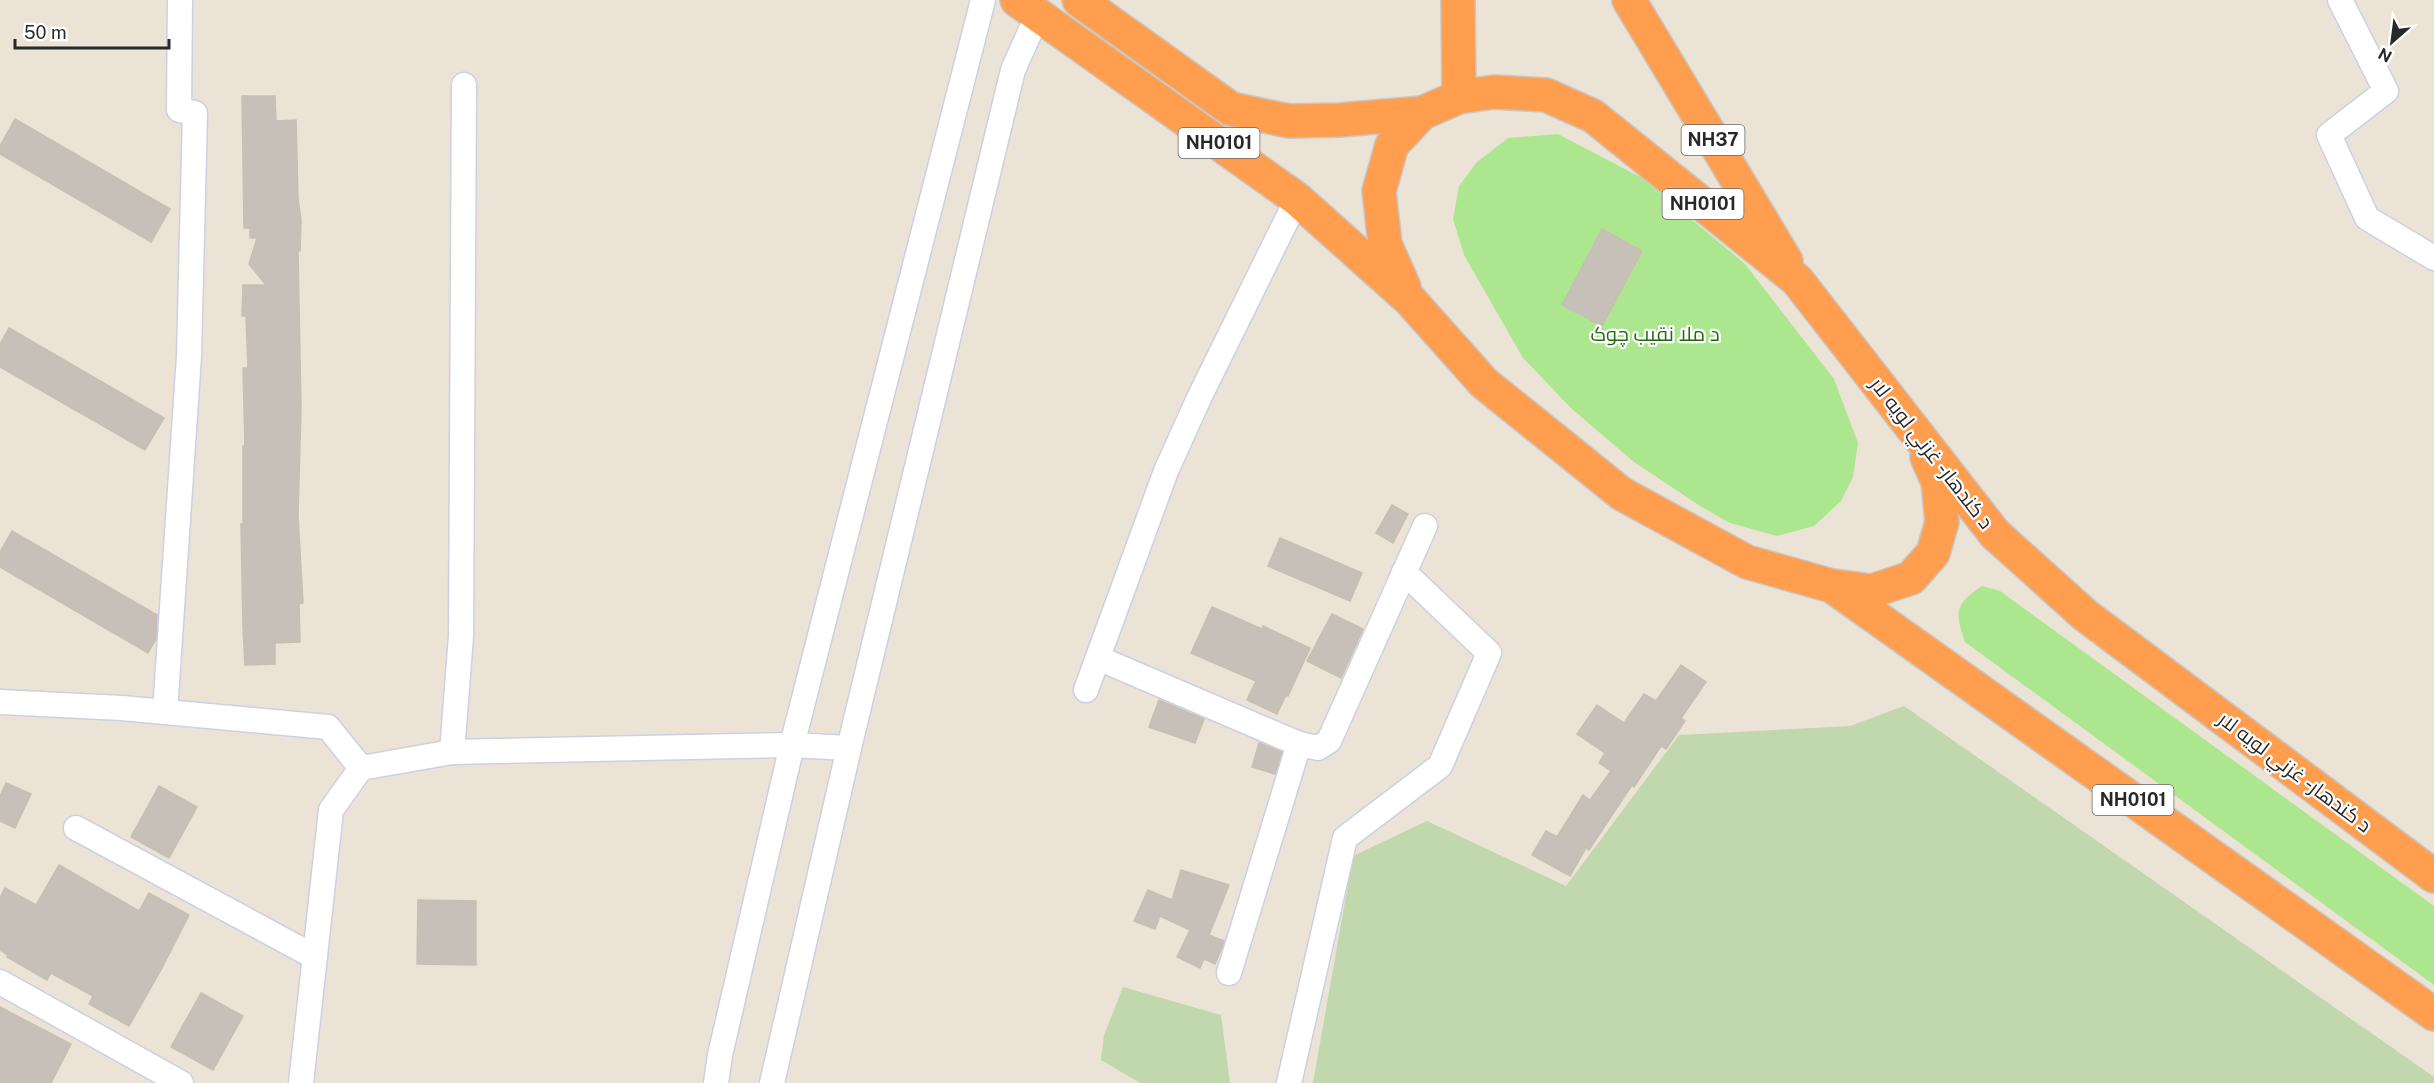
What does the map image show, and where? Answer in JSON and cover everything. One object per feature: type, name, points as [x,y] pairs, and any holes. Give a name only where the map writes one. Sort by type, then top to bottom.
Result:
[{"type":"highway","name":"د کندهار - غزني لويه لار","points":[[1078,0],[1231,109],[1289,121],[1340,120],[1422,113],[1459,97],[1494,92],[1546,94],[1593,116],[1797,280],[1995,534],[2085,615],[2434,876]]},
{"type":"highway","points":[[1458,0],[1459,97]]},
{"type":"highway","name":"NH37","points":[[1633,3],[1797,280]]},
{"type":"highway","name":"د کندهار - غزني لويه لار","points":[[1028,7],[1297,199],[1410,300],[1484,383],[1622,494],[1747,562],[1832,586],[2434,1014]]},
{"type":"highway","name":"د کندهار - غزني لويه لار","points":[[1410,300],[1385,244],[1379,191],[1392,145],[1422,113]]},
{"type":"highway","name":"NH0101","points":[[1832,586],[1872,591],[1882,588],[1911,578],[1933,553],[1942,522],[1938,482],[1919,437]]},
{"type":"street","points":[[165,712],[189,356],[195,113],[179,110],[180,0]]},
{"type":"street","points":[[716,1083],[720,1055],[792,745],[983,0]]},
{"type":"street","points":[[2340,0],[2386,91],[2329,135],[2367,219],[2434,258]]},
{"type":"street","points":[[772,1083],[849,748],[1028,7]]},
{"type":"street","points":[[452,752],[461,636],[464,86]]},
{"type":"street","points":[[1086,690],[1166,471],[1198,398],[1297,199]]},
{"type":"street","points":[[1098,658],[1299,744],[1318,748],[1329,741],[1425,526]]},
{"type":"street","points":[[1289,1083],[1345,838],[1440,766],[1489,653],[1404,572]]},
{"type":"street","points":[[0,702],[165,712],[328,727],[361,768]]},
{"type":"street","points":[[1229,973],[1299,744]]},
{"type":"street","points":[[301,1083],[331,810],[361,768],[452,752],[792,745],[849,748]]},
{"type":"street","points":[[76,828],[315,957]]},
{"type":"street","points":[[0,982],[181,1083]]},
{"type":"green space","name":"د ملا نقيب چوک","points":[[1558,134],[1642,178],[1745,264],[1834,379],[1858,443],[1853,477],[1841,501],[1814,526],[1777,536],[1730,523],[1700,506],[1634,462],[1572,409],[1523,358],[1464,255],[1453,219],[1459,186],[1477,162],[1508,138]]},
{"type":"green space","points":[[1982,586],[2000,591],[2434,906],[2434,985],[1965,642],[1959,623],[1959,609],[1966,598]]},
{"type":"green space","points":[[1904,706],[2434,1077],[2434,1083],[1313,1083],[1353,856],[1427,821],[1566,886],[1679,735],[1850,726]]},
{"type":"green space","points":[[1123,987],[1221,1015],[1230,1083],[1140,1083],[1101,1060],[1104,1035]]},
{"type":"building","points":[[242,96],[275,96],[276,121],[296,120],[298,198],[301,220],[300,251],[298,251],[301,408],[298,516],[303,603],[299,604],[300,642],[275,643],[275,664],[245,665],[241,524],[243,524],[243,446],[245,446],[243,368],[248,368],[246,316],[242,316],[243,285],[266,285],[249,264],[257,238],[250,238],[250,228],[244,228]]},
{"type":"building","points":[[15,119],[170,209],[151,242],[0,154],[0,146]]},
{"type":"building","points":[[1602,229],[1642,251],[1602,326],[1562,305]]},
{"type":"building","points":[[9,328],[164,418],[145,450],[0,367],[0,344]]},
{"type":"building","points":[[1392,505],[1408,514],[1393,543],[1376,533]]},
{"type":"building","points":[[12,531],[157,615],[156,639],[148,653],[0,567],[0,552]]},
{"type":"building","points":[[1280,538],[1362,573],[1350,601],[1268,566]]},
{"type":"building","points":[[1212,607],[1262,629],[1263,626],[1310,648],[1277,714],[1247,700],[1256,681],[1191,653]]},
{"type":"building","points":[[1332,614],[1363,629],[1341,678],[1307,661]]},
{"type":"building","points":[[1681,665],[1706,682],[1681,718],[1685,721],[1666,749],[1661,746],[1589,850],[1586,848],[1570,876],[1532,855],[1546,831],[1557,837],[1583,795],[1590,800],[1611,771],[1599,763],[1605,753],[1577,734],[1597,705],[1624,723],[1644,694],[1656,701]]},
{"type":"building","points":[[1159,700],[1204,719],[1195,743],[1149,727]]},
{"type":"building","points":[[1259,743],[1282,752],[1275,774],[1252,767]]},
{"type":"building","points":[[6,783],[31,794],[15,828],[0,821],[0,796]]},
{"type":"building","points":[[159,786],[197,807],[169,858],[131,837]]},
{"type":"building","points":[[59,865],[139,911],[149,893],[189,915],[129,1026],[89,1004],[93,996],[51,973],[47,980],[7,957],[8,955],[0,950],[0,898],[5,888],[36,905]]},
{"type":"building","points":[[1181,870],[1229,885],[1209,935],[1224,941],[1215,964],[1204,959],[1200,968],[1177,957],[1190,930],[1160,916],[1155,929],[1134,921],[1148,890],[1172,900]]},
{"type":"building","points":[[418,900],[476,901],[476,965],[417,964]]},
{"type":"building","points":[[201,993],[243,1016],[213,1070],[171,1047]]},
{"type":"building","points":[[0,1007],[71,1044],[51,1083],[0,1083]]}]
